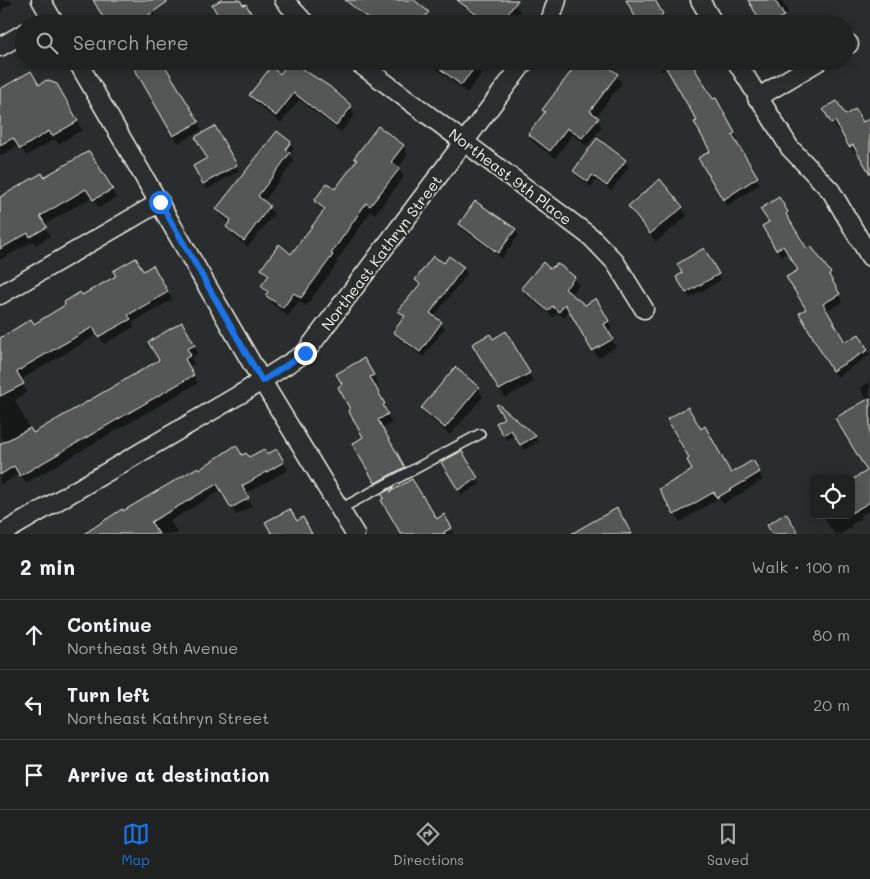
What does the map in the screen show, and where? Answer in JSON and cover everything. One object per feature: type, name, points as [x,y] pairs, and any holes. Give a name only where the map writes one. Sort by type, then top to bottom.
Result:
[{"type":"street","points":[[41,0],[46,15]]},
{"type":"street","points":[[284,0],[298,15]]},
{"type":"street","points":[[552,15],[557,0]]},
{"type":"street","points":[[700,0],[709,15]]},
{"type":"street","points":[[0,47],[15,38]]},
{"type":"street","points":[[82,70],[262,381],[355,534]]},
{"type":"street","name":"Northeast 9th Place","points":[[368,70],[591,237],[615,262],[644,310]]},
{"type":"street","name":"Northeast Kathryn Street","points":[[1,534],[262,381],[293,362],[312,346],[519,70]]},
{"type":"street","points":[[741,70],[790,148],[831,191],[870,257]]},
{"type":"street","points":[[757,98],[804,70]]},
{"type":"street","points":[[0,295],[160,202]]},
{"type":"lane","points":[[340,509],[480,434]]},
{"type":"building","points":[[93,0],[170,0],[149,15],[102,15]]},
{"type":"building","points":[[221,0],[240,0],[243,5],[246,4],[252,15],[218,15],[212,5]]},
{"type":"building","points":[[345,0],[414,0],[429,12],[426,15],[364,15]]},
{"type":"building","points":[[457,0],[518,0],[507,15],[477,15]]},
{"type":"building","points":[[626,0],[655,0],[663,14],[662,15],[634,15]]},
{"type":"building","points":[[748,0],[775,0],[783,15],[757,15]]},
{"type":"building","points":[[135,70],[167,70],[199,122],[173,136]]},
{"type":"building","points":[[269,70],[275,70],[280,74],[283,70],[304,70],[329,86],[352,106],[336,126],[294,93],[276,116],[249,95]]},
{"type":"building","points":[[442,70],[473,70],[461,85]]},
{"type":"building","points":[[572,70],[613,70],[618,74],[590,111],[599,118],[582,138],[567,128],[550,151],[528,134],[545,112],[542,110]]},
{"type":"building","points":[[667,70],[695,70],[713,99],[716,98],[735,133],[732,135],[758,177],[723,200],[698,158],[710,151],[694,122],[697,121]]},
{"type":"building","points":[[31,71],[39,85],[46,80],[57,84],[78,121],[52,136],[49,131],[20,149],[13,138],[0,145],[0,89]]},
{"type":"building","points":[[837,101],[845,115],[855,109],[863,122],[870,118],[870,174],[853,145],[849,147],[835,121],[831,123],[823,109]]},
{"type":"building","points":[[215,126],[237,165],[203,184],[193,166],[207,158],[195,137]]},
{"type":"building","points":[[378,126],[404,145],[391,162],[400,168],[370,206],[366,203],[331,254],[333,255],[301,298],[294,293],[283,308],[265,295],[268,292],[261,286],[269,275],[261,269],[279,244],[291,254],[325,209],[314,201],[327,183],[335,189],[357,160],[354,158]]},
{"type":"building","points":[[277,131],[291,142],[286,149],[290,153],[258,196],[270,206],[244,241],[226,227],[231,220],[216,209]]},
{"type":"building","points":[[597,138],[626,160],[607,186],[592,175],[588,182],[573,171]]},
{"type":"building","points":[[89,151],[113,189],[93,200],[86,189],[40,216],[47,227],[30,237],[28,233],[0,249],[0,197],[42,173],[44,177]]},
{"type":"building","points":[[660,179],[683,207],[650,234],[628,206]]},
{"type":"building","points":[[779,197],[788,212],[786,214],[807,249],[811,246],[831,273],[829,275],[840,294],[823,304],[845,342],[859,334],[868,350],[832,371],[799,313],[806,309],[786,277],[798,270],[783,246],[776,250],[762,226],[769,222],[760,209]]},
{"type":"building","points":[[475,201],[516,229],[498,253],[459,224]]},
{"type":"building","points":[[704,248],[719,274],[686,293],[676,277],[682,273],[677,264]]},
{"type":"building","points":[[433,256],[444,263],[449,256],[464,267],[430,313],[442,322],[420,352],[393,332],[405,316],[398,311],[420,284],[415,280]]},
{"type":"building","points":[[136,258],[143,271],[153,265],[168,292],[128,315],[131,319],[98,337],[93,327],[27,365],[17,372],[24,384],[0,396],[0,338],[31,319],[34,324],[65,305],[64,302],[80,292],[82,295],[116,276],[113,271]]},
{"type":"building","points":[[543,262],[550,269],[557,264],[575,277],[565,289],[585,305],[596,298],[609,321],[604,324],[613,339],[592,351],[565,304],[559,312],[552,306],[548,311],[521,288]]},
{"type":"building","points":[[182,322],[195,345],[187,349],[191,355],[185,359],[194,375],[20,476],[14,466],[0,475],[0,444],[30,428],[33,433],[159,360],[148,342]]},
{"type":"building","points":[[506,331],[530,373],[499,390],[472,344],[490,334],[493,339]]},
{"type":"building","points":[[364,358],[374,375],[370,377],[385,404],[383,405],[388,414],[378,420],[405,467],[375,483],[352,444],[363,437],[338,387],[342,384],[336,374]]},
{"type":"building","points":[[455,367],[479,387],[445,428],[421,408]]},
{"type":"building","points":[[870,398],[870,502],[855,511],[855,478],[867,471],[835,418]]},
{"type":"building","points":[[498,404],[536,436],[520,445],[511,430],[503,435],[496,423],[504,418],[496,405]]},
{"type":"building","points":[[688,407],[701,429],[705,426],[731,473],[753,460],[760,472],[717,498],[714,492],[674,515],[659,489],[692,470],[687,460],[689,458],[667,419]]},
{"type":"building","points":[[236,445],[242,455],[246,453],[249,457],[264,449],[267,454],[277,449],[284,462],[242,486],[249,498],[231,508],[217,484],[151,522],[159,534],[84,534],[122,509],[123,511],[198,467],[200,469]]},
{"type":"building","points":[[462,451],[478,478],[458,490],[441,462]]},
{"type":"building","points":[[412,479],[437,519],[444,514],[452,528],[444,532],[445,534],[401,534],[381,500],[384,498],[381,494],[394,487],[390,492]]},
{"type":"building","points":[[617,508],[632,534],[571,534],[590,523]]},
{"type":"building","points":[[290,509],[297,521],[303,517],[312,534],[272,534],[265,522]]},
{"type":"building","points":[[786,513],[799,534],[772,534],[767,525]]},
{"type":"route","points":[[160,202],[262,381],[305,353]]}]
